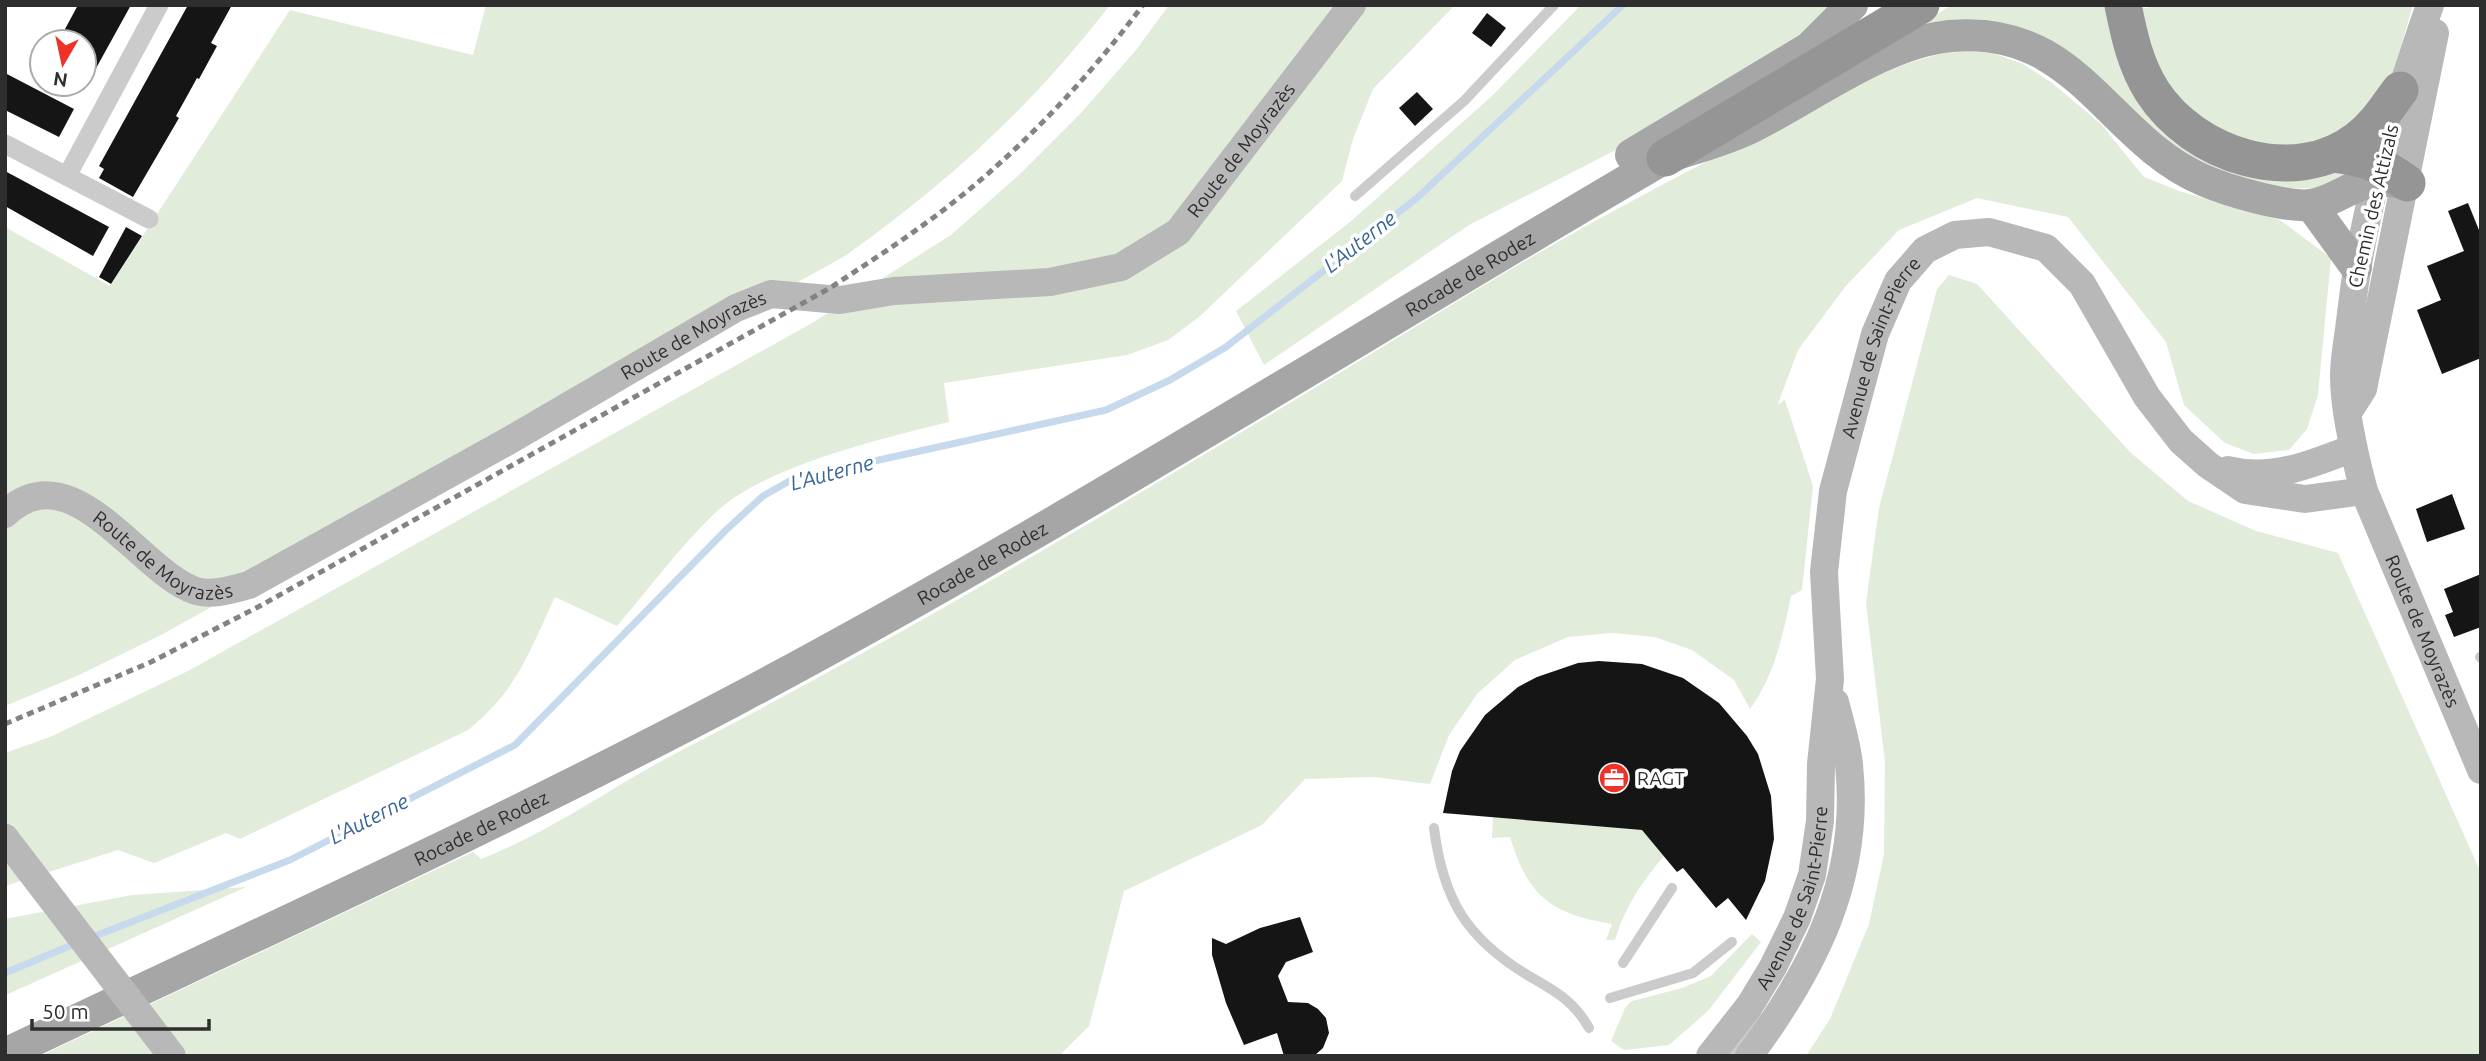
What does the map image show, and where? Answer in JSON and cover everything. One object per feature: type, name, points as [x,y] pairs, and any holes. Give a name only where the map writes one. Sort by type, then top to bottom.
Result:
[{"type":"highway","name":"Rocade de Rodez","points":[[1665,158],[1921,5]]},
{"type":"highway","points":[[2123,5],[2130,46],[2153,92],[2185,128],[2216,148],[2259,160],[2303,163],[2332,154],[2367,131],[2400,90]]},
{"type":"highway","points":[[2332,154],[2364,158],[2387,176]]},
{"type":"main road","points":[[1474,271],[1485,241],[1809,48],[1852,5]]},
{"type":"main road","points":[[1665,158],[1752,128],[1860,68],[1921,41],[1978,35],[2009,41],[2041,52],[2064,66],[2168,162],[2204,181],[2264,200],[2311,205],[2387,176]]},
{"type":"main road","name":"Rocade de Rodez","points":[[5,1054],[562,788],[748,693],[982,561],[1665,158]]},
{"type":"main road","points":[[2311,205],[2356,267]]},
{"type":"street","points":[[66,176],[159,5]]},
{"type":"street","name":"Route de Moyrazès","points":[[5,514],[16,503],[42,497],[65,498],[90,508],[166,573],[197,591],[226,591],[250,585],[737,308],[771,294],[840,300],[894,291],[1050,282],[1121,267],[1178,232],[1352,5]]},
{"type":"street","name":"Chemin des Attizals","points":[[2349,411],[2363,389],[2372,332],[2387,176],[2400,90],[2430,5]]},
{"type":"street","name":"Chemin des Attizals","points":[[2364,491],[2353,448],[2344,377],[2356,267],[2387,176],[2438,5]]},
{"type":"street","points":[[5,144],[149,219]]},
{"type":"street","name":"Avenue de Saint-Pierre","points":[[1710,1056],[1750,1005],[1773,967],[1797,918],[1812,875],[1820,821],[1821,764],[1830,679],[1824,572],[1833,491],[1875,334],[1898,281],[1925,250],[1955,235],[1989,232],[2046,248],[2082,284],[2147,397],[2182,441],[2208,465],[2245,490],[2305,499],[2364,491]]},
{"type":"street","name":"Avenue de Saint-Pierre","points":[[2208,465],[2250,475],[2300,468],[2353,448]]},
{"type":"street","name":"Route de Moyrazès","points":[[2364,491],[2481,771]]},
{"type":"street","name":"Avenue de Saint-Pierre","points":[[1749,1056],[1793,992],[1815,954],[1844,868],[1851,814],[1849,763],[1830,679]]},
{"type":"street","points":[[5,838],[172,1056]]},
{"type":"lane","points":[[1356,196],[1464,101],[1554,5]]},
{"type":"lane","points":[[1434,828],[1442,873],[1472,933],[1493,953],[1563,994],[1580,1011],[1589,1028]]},
{"type":"lane","points":[[1623,963],[1672,888]]},
{"type":"lane","points":[[1610,998],[1693,973],[1732,942]]},
{"type":"lane","points":[[1732,1056],[1747,1038],[1773,967]]},
{"type":"green space","points":[[486,5],[1110,5],[1050,77],[987,141],[919,200],[845,256],[161,635],[77,676],[5,706],[5,227],[110,286],[290,10],[473,55]]},
{"type":"green space","points":[[1169,5],[1455,5],[1373,89],[1353,139],[1342,181],[1199,317],[1168,340],[1127,355],[944,383],[949,422],[827,456],[764,481],[737,496],[716,512],[690,539],[617,626],[555,597],[520,670],[499,700],[468,730],[240,839],[226,833],[154,863],[118,850],[5,886],[5,753],[50,737],[188,671],[812,323],[951,235],[1021,173],[1081,113],[1136,50]]},
{"type":"green space","points":[[1581,5],[1835,5],[1810,31],[1651,132],[1469,225],[1264,365],[1236,311],[1350,222],[1492,96]]},
{"type":"green space","points":[[1952,5],[2113,5],[2193,144],[2357,167],[2364,173],[2324,188],[2273,189],[2184,159],[2094,77],[1913,28]]},
{"type":"green space","points":[[2148,5],[2413,5],[2393,74],[2363,119],[2310,146],[2247,144],[2188,109],[2162,80],[2134,7],[2148,8]]},
{"type":"green space","points":[[1958,50],[1992,53],[2021,63],[2051,82],[2101,124],[2144,177],[2179,191],[2280,220],[2331,258],[2318,395],[2307,429],[2289,450],[2254,454],[2225,443],[2184,405],[2166,342],[2068,217],[1977,198],[1899,230],[1845,287],[1798,350],[1778,404],[1785,400],[1813,486],[1802,590],[1791,596],[1772,669],[1750,709],[1734,680],[1692,650],[1655,637],[1612,633],[1568,637],[1515,660],[1477,694],[1449,735],[1430,784],[1374,777],[1305,779],[1262,825],[1124,891],[1089,1026],[1059,1056],[40,1056],[473,852],[481,859],[533,835],[986,583],[1591,223],[1844,91],[1888,71],[1934,55]]},
{"type":"green space","points":[[1949,275],[1977,284],[2131,453],[2188,501],[2256,531],[2338,553],[2481,873],[2481,1056],[1806,1056],[1830,1019],[1869,924],[1884,854],[1885,762],[1866,603],[1879,508],[1937,289]]},
{"type":"green space","points":[[1493,817],[1642,830],[1664,856],[1635,896],[1615,940],[1606,940],[1612,924],[1572,914],[1544,899],[1525,874],[1510,837],[1492,838]]},
{"type":"green space","points":[[246,887],[5,995],[5,919],[132,895]]},
{"type":"green space","points":[[1752,934],[1761,942],[1708,1011],[1669,1045],[1624,1050],[1611,1041],[1625,1008],[1632,1001],[1682,988],[1711,976]]},
{"type":"building","points":[[78,5],[131,5],[98,65],[98,28],[66,28]]},
{"type":"building","points":[[188,5],[232,5],[211,43],[217,46],[133,197],[99,178],[104,169],[99,166]]},
{"type":"building","points":[[1487,13],[1506,28],[1491,47],[1472,33]]},
{"type":"building","points":[[5,73],[28,85],[28,98],[53,98],[74,109],[59,137],[5,110]]},
{"type":"building","points":[[1417,92],[1433,109],[1415,126],[1399,108]]},
{"type":"building","points":[[5,171],[109,227],[93,256],[5,206]]},
{"type":"building","points":[[2468,203],[2481,235],[2481,358],[2442,374],[2417,310],[2441,300],[2427,266],[2464,251],[2448,211]]},
{"type":"building","points":[[126,227],[142,236],[111,284],[99,277]]},
{"type":"building","points":[[2452,494],[2465,529],[2427,542],[2416,509]]},
{"type":"building","points":[[2481,574],[2481,627],[2454,637],[2445,615],[2453,612],[2444,589]]},
{"type":"building","points":[[1599,661],[1642,664],[1683,678],[1719,703],[1747,736],[1758,754],[1771,796],[1774,839],[1765,881],[1746,920],[1728,898],[1716,908],[1683,868],[1677,872],[1642,830],[1443,813],[1452,771],[1460,751],[1485,715],[1518,687],[1537,677],[1578,663]]},
{"type":"building","points":[[1300,917],[1313,952],[1286,962],[1278,976],[1288,1002],[1308,1003],[1318,1009],[1326,1018],[1329,1033],[1323,1048],[1314,1056],[1284,1056],[1277,1033],[1244,1045],[1226,1003],[1212,955],[1212,938],[1226,944],[1260,928]]},
{"type":"waterway","name":"L'Auterne","points":[[90,938],[290,860],[515,745],[726,530],[763,496],[793,479],[1106,410],[1170,380],[1226,347],[1417,198],[1623,5]]},
{"type":"waterway","name":"L'Auterne","points":[[5,973],[79,942]]},
{"type":"railway","points":[[5,724],[151,662],[258,607],[830,288],[951,204],[1011,153],[1094,67],[1143,5]]},
{"type":"place","name":"RAGT","points":[[1614,778]]}]
